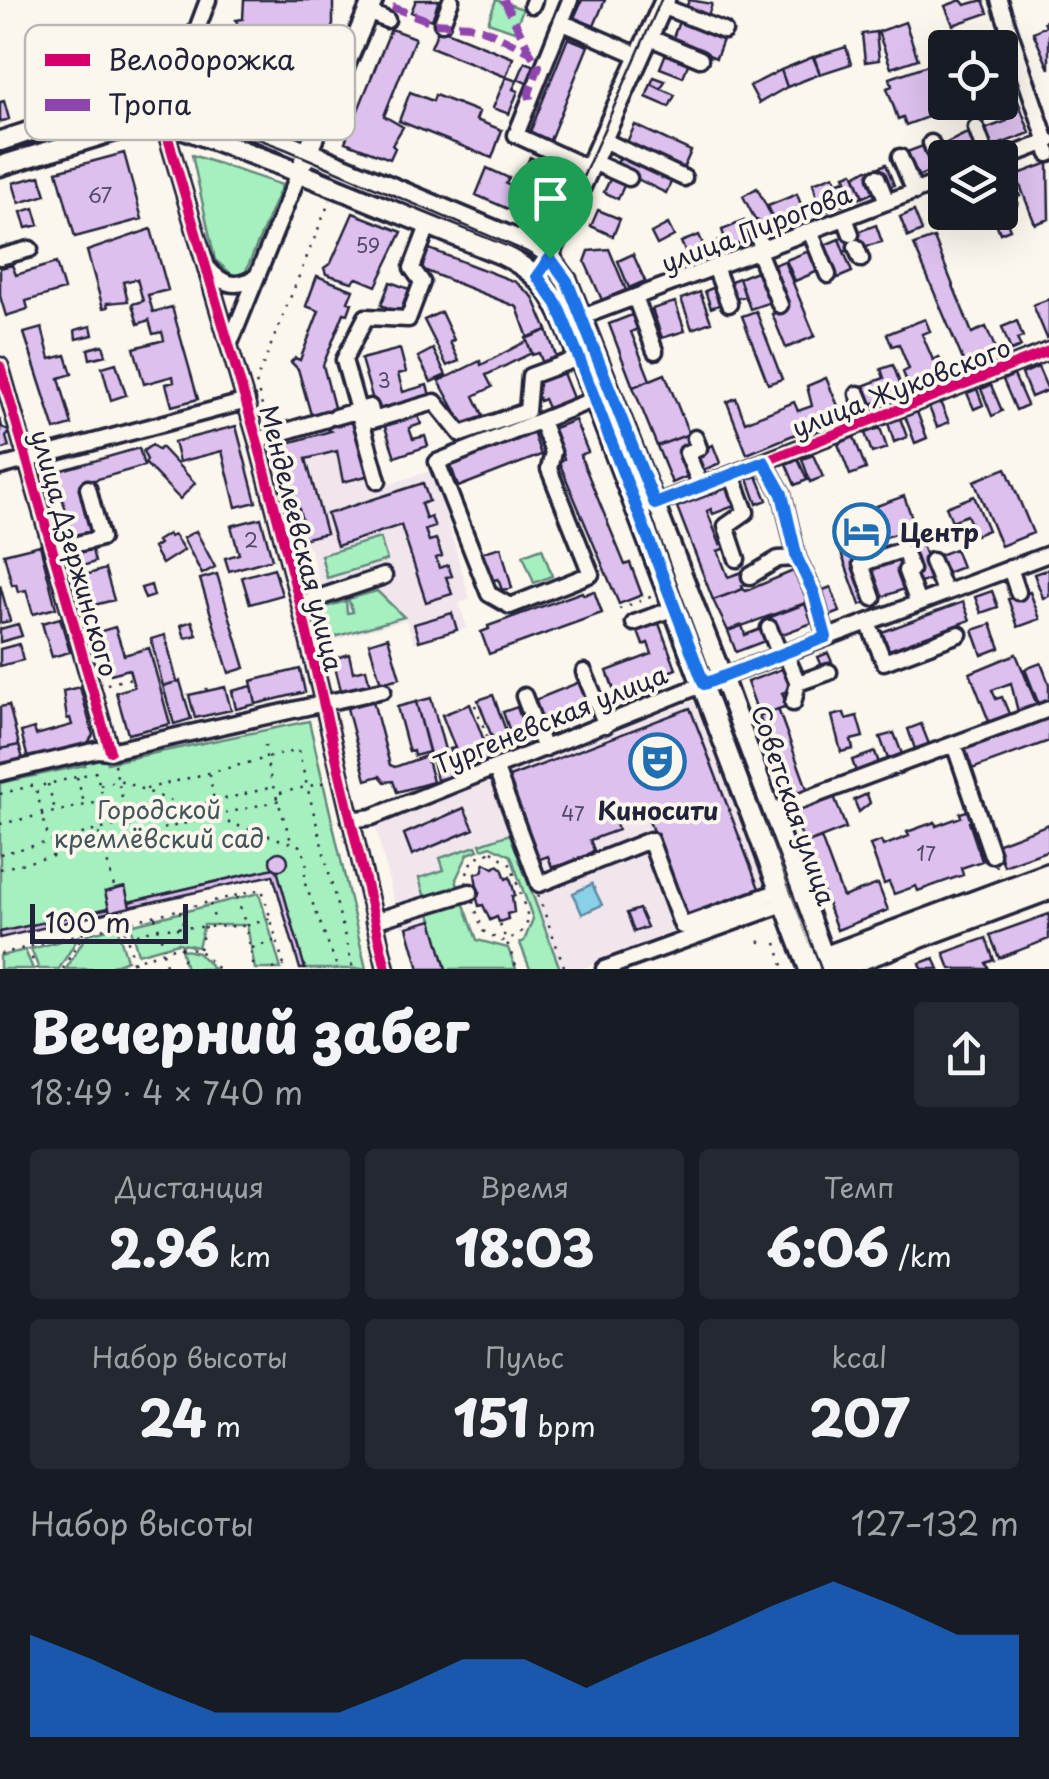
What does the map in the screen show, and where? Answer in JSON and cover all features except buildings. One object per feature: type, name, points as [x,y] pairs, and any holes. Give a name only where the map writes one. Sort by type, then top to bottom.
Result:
[{"type":"main road","points":[[537,276],[550,258],[663,3]]},
{"type":"main road","points":[[355,41],[370,6]]},
{"type":"main road","points":[[0,141],[25,134]]},
{"type":"main road","points":[[0,166],[86,140]]},
{"type":"main road","name":"Советская улица","points":[[212,140],[523,264],[537,276],[557,304],[782,897],[819,967]]},
{"type":"main road","points":[[279,140],[535,247],[550,258]]},
{"type":"main road","points":[[299,172],[313,140]]},
{"type":"main road","name":"Советская улица","points":[[550,258],[567,281],[722,677],[819,967]]},
{"type":"main road","name":"Тургеневская улица","points":[[704,684],[722,677]]},
{"type":"main road","points":[[819,967],[1049,873]]},
{"type":"main road","points":[[819,967],[1049,890]]},
{"type":"street","points":[[199,25],[208,0]]},
{"type":"street","points":[[442,23],[451,0]]},
{"type":"street","points":[[570,0],[516,135],[629,178]]},
{"type":"street","points":[[999,0],[1048,147],[1018,155]]},
{"type":"street","points":[[663,3],[724,32]]},
{"type":"street","points":[[370,6],[386,20]]},
{"type":"street","points":[[561,22],[640,56]]},
{"type":"street","points":[[648,38],[700,59]]},
{"type":"street","points":[[976,128],[980,140]]},
{"type":"street","name":"Менделеевская улица","points":[[168,140],[247,401],[264,439],[386,969]]},
{"type":"street","points":[[603,140],[684,178]]},
{"type":"street","points":[[900,157],[915,192]]},
{"type":"street","points":[[230,343],[299,172]]},
{"type":"street","points":[[875,172],[887,202]]},
{"type":"street","name":"улица Пирогова","points":[[582,318],[928,186]]},
{"type":"street","points":[[845,218],[856,247]]},
{"type":"street","points":[[378,481],[344,360],[366,317],[408,319],[422,282],[412,268],[428,226]]},
{"type":"street","points":[[754,229],[780,306]]},
{"type":"street","points":[[810,232],[828,275]]},
{"type":"street","points":[[0,258],[30,249]]},
{"type":"street","points":[[715,267],[729,304]]},
{"type":"street","points":[[207,268],[229,284],[246,284],[256,278]]},
{"type":"street","points":[[635,298],[655,351]]},
{"type":"street","name":"улица Жуковского","points":[[655,504],[1049,351]]},
{"type":"street","points":[[264,439],[370,407],[373,420],[435,402],[462,434],[526,412],[530,376],[579,358]]},
{"type":"street","name":"улица Дзержинского","points":[[0,366],[110,751]]},
{"type":"street","points":[[858,394],[869,421]]},
{"type":"street","points":[[540,421],[553,452],[548,469],[591,574],[510,606],[490,594],[437,462],[540,421],[595,400]]},
{"type":"street","points":[[0,467],[247,401]]},
{"type":"street","points":[[695,438],[698,448],[687,454],[701,486]]},
{"type":"street","points":[[764,462],[782,494],[797,558],[814,593],[826,637]]},
{"type":"street","points":[[732,474],[746,512],[726,526],[737,559]]},
{"type":"street","points":[[53,550],[102,538],[88,488]]},
{"type":"street","points":[[918,602],[906,572],[911,570],[905,553],[899,551],[861,564],[873,599],[884,662],[958,634]]},
{"type":"street","name":"Тургеневская улица","points":[[722,677],[1049,554]]},
{"type":"street","points":[[750,576],[778,558],[797,558]]},
{"type":"street","points":[[932,561],[945,593]]},
{"type":"street","points":[[1010,568],[1018,592]]},
{"type":"street","points":[[300,604],[384,576]]},
{"type":"street","points":[[634,623],[675,608]]},
{"type":"street","points":[[769,628],[798,683],[793,704]]},
{"type":"street","points":[[584,672],[606,724]]},
{"type":"street","points":[[798,683],[829,672]]},
{"type":"street","name":"Тургеневская улица","points":[[350,820],[372,817],[704,684]]},
{"type":"street","points":[[0,773],[384,690]]},
{"type":"street","points":[[524,696],[544,750]]},
{"type":"street","points":[[770,812],[838,791],[1049,709]]},
{"type":"street","points":[[954,744],[992,855]]},
{"type":"street","points":[[496,765],[538,884],[650,840],[682,926],[782,897]]},
{"type":"street","points":[[374,922],[470,892]]},
{"type":"street","points":[[604,969],[782,897]]},
{"type":"path","points":[[264,439],[256,382],[331,198]]},
{"type":"path","points":[[618,608],[655,596]]},
{"type":"path","points":[[106,684],[132,678]]},
{"type":"path","points":[[475,705],[496,765]]},
{"type":"path","points":[[265,744],[265,758],[292,842]]},
{"type":"path","points":[[146,789],[298,750],[353,969]]},
{"type":"path","points":[[110,751],[131,835]]},
{"type":"path","points":[[0,794],[96,772],[104,801],[0,824]]},
{"type":"path","points":[[210,772],[214,802],[221,814]]},
{"type":"path","points":[[77,776],[84,805]]},
{"type":"path","points":[[100,785],[119,780],[211,817],[292,842],[305,852],[304,881],[338,969]]},
{"type":"path","points":[[278,794],[333,781]]},
{"type":"path","points":[[48,784],[55,812]]},
{"type":"path","points":[[36,787],[49,842]]},
{"type":"path","points":[[0,854],[273,787]]},
{"type":"path","points":[[0,869],[280,800]]},
{"type":"path","points":[[98,830],[115,890]]},
{"type":"path","points":[[492,852],[510,865],[529,920],[519,934],[506,939],[502,941],[482,931],[465,878],[474,858],[492,852]]},
{"type":"path","points":[[0,954],[262,889],[285,968],[273,969]]},
{"type":"path","points":[[237,895],[254,969]]},
{"type":"path","points":[[210,902],[216,926]]},
{"type":"path","points":[[179,909],[184,927]]},
{"type":"path","points":[[119,910],[136,969]]},
{"type":"path","points":[[154,969],[167,967],[155,915]]},
{"type":"path","points":[[127,937],[159,928],[246,926],[271,918]]},
{"type":"path","points":[[500,924],[517,969]]},
{"type":"path","points":[[199,950],[205,926]]},
{"type":"path","points":[[176,928],[185,969]]},
{"type":"path","points":[[63,969],[85,931]]},
{"type":"path","points":[[250,948],[277,940]]},
{"type":"path","points":[[759,941],[767,947]]},
{"type":"path","points":[[776,944],[784,969]]},
{"type":"path","points":[[111,969],[179,946],[199,950],[218,969]]},
{"type":"path","points":[[27,947],[36,969]]},
{"type":"shaded area","points":[[356,414],[377,488],[433,470],[470,599],[459,603],[467,628],[414,643],[406,620],[335,640],[310,549],[298,551],[267,440]]},
{"type":"shaded area","points":[[694,701],[770,900],[581,969],[560,969],[510,834],[440,858],[444,870],[419,878],[432,920],[401,928],[374,821],[492,781],[491,776]]},
{"type":"green space","points":[[496,0],[523,9],[514,31],[488,22]]},
{"type":"green space","points":[[192,155],[282,185],[246,271],[235,277],[215,260]]},
{"type":"green space","points":[[380,538],[387,560],[327,578],[321,555]]},
{"type":"green space","points":[[542,548],[552,576],[534,583],[523,555]]},
{"type":"green space","points":[[377,591],[404,617],[331,638],[322,608],[346,601],[347,613],[353,612],[348,599]]},
{"type":"green space","name":"Городской кремлёвский сад","points":[[309,721],[366,969],[305,969],[277,870],[288,863],[286,855],[280,852],[270,858],[274,868],[129,902],[105,892],[109,908],[0,932],[0,783],[85,765],[84,759],[105,755],[107,763]]},
{"type":"green space","points":[[510,834],[560,969],[530,969],[520,943],[533,919],[511,856],[491,846],[482,849],[480,844]]},
{"type":"green space","points":[[476,846],[478,850],[468,854],[456,879],[459,890],[426,901],[419,878],[444,870],[440,858]]},
{"type":"green space","points":[[259,893],[281,969],[255,969],[247,925],[204,925],[198,947],[178,943],[138,954],[130,925]]},
{"type":"green space","points":[[462,899],[477,940],[508,948],[516,969],[446,969],[429,910]]},
{"type":"green space","points":[[117,927],[127,960],[105,969],[66,969],[87,934]]},
{"type":"green space","points":[[79,936],[59,969],[39,969],[31,949]]},
{"type":"green space","points":[[181,949],[198,953],[214,969],[186,969]]},
{"type":"green space","points":[[25,950],[33,969],[0,969],[0,956]]},
{"type":"water","points":[[592,884],[602,905],[582,914],[573,893]]},
{"type":"tram line","points":[[555,277],[553,255],[557,236],[661,0]]},
{"type":"tram line","points":[[0,153],[44,140]]},
{"type":"tram line","points":[[261,140],[527,252],[543,263],[560,284],[574,309],[821,969]]},
{"type":"marked path","points":[[504,0],[530,52]]},
{"type":"marked path","points":[[392,7],[435,23],[469,25],[488,31],[530,52],[539,66],[530,99]]},
{"type":"cycle path","points":[[169,140],[257,440],[386,969]]},
{"type":"cycle path","points":[[655,504],[1049,351]]},
{"type":"cycle path","points":[[0,366],[110,751]]},
{"type":"place","name":"Центр","points":[[861,532]]},
{"type":"place","name":"Киносити","points":[[658,761]]},
{"type":"route","points":[[550,258],[567,281],[655,504],[764,462],[782,494],[797,558],[814,593],[826,637],[704,684],[557,304],[537,276],[550,258]]}]
